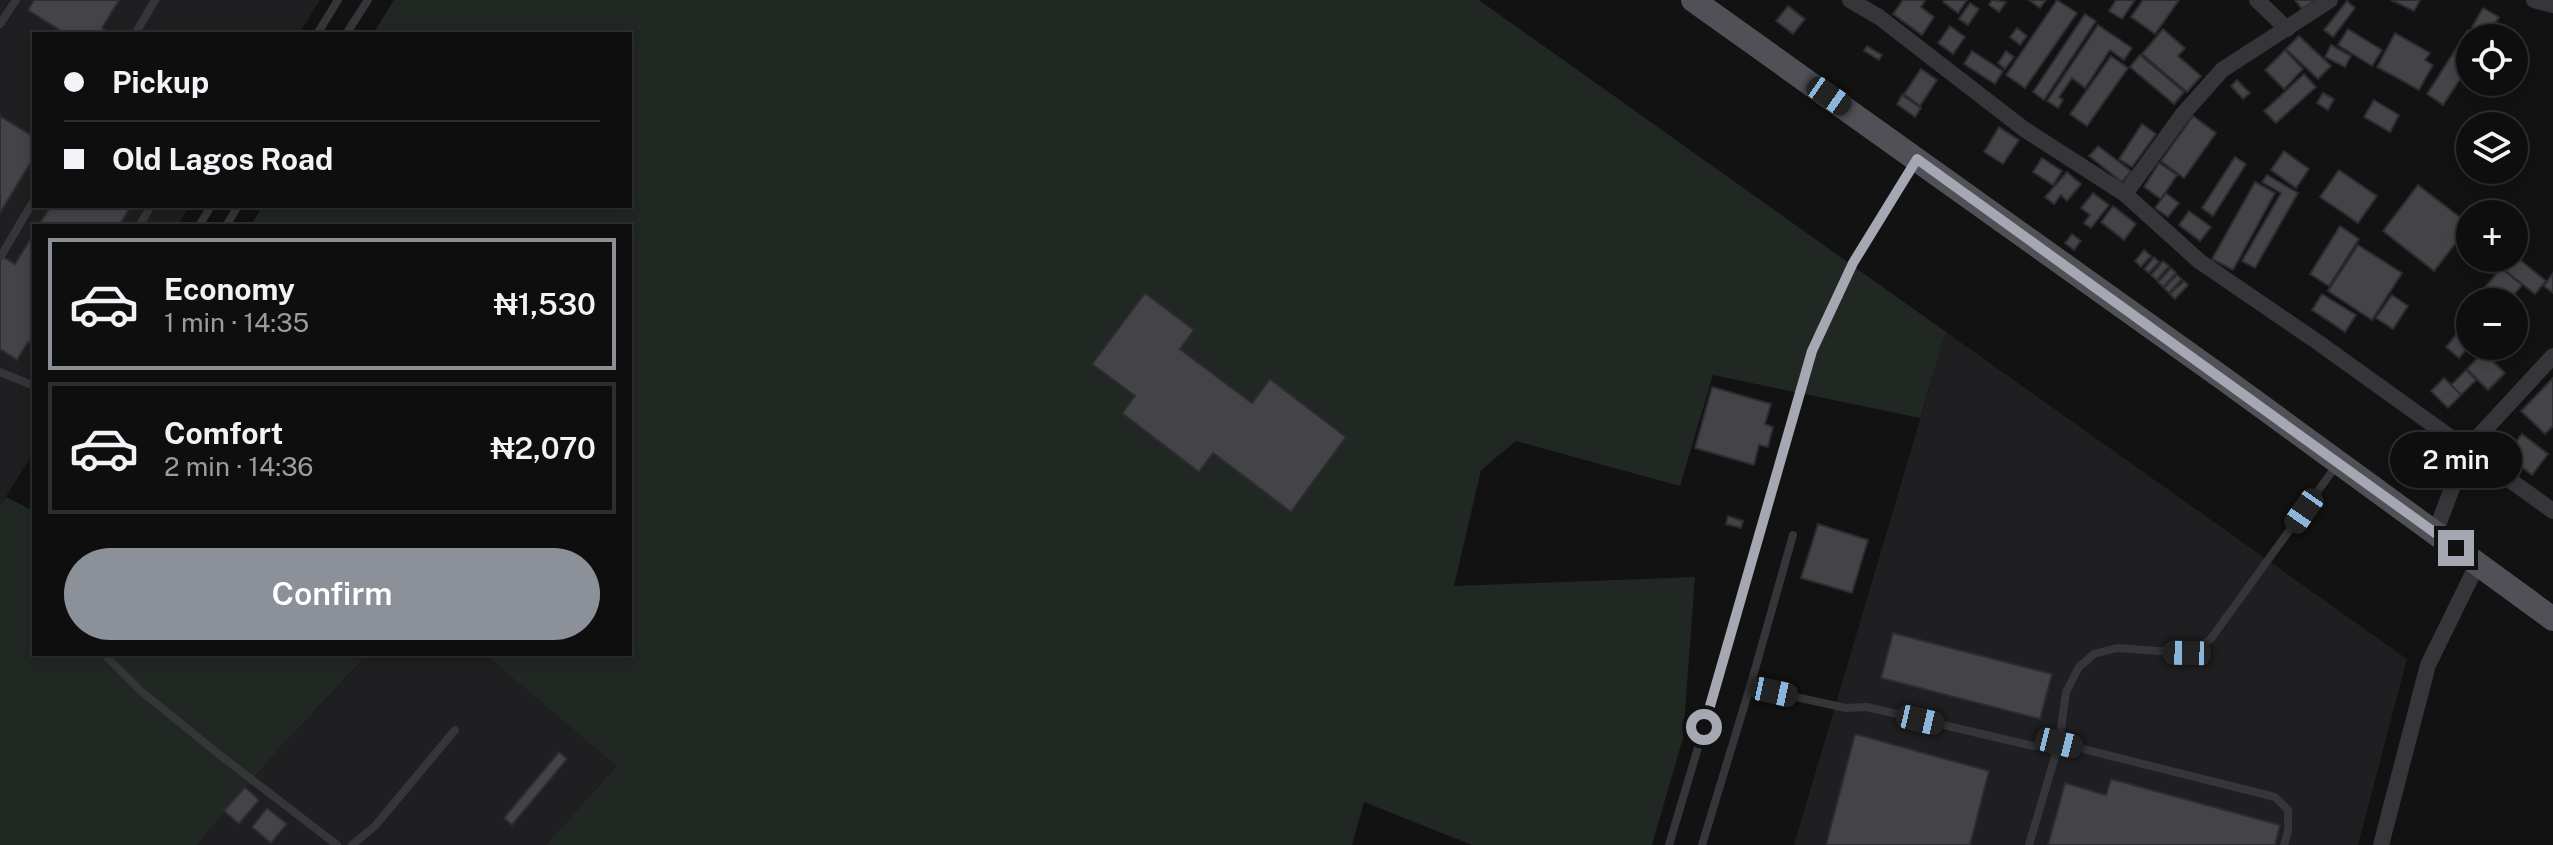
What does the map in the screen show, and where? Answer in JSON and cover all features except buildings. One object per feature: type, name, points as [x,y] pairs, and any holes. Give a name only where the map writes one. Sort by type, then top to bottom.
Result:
[{"type":"main road","points":[[1693,0],[2553,619]]},
{"type":"street","points":[[1850,0],[1879,17],[2024,129],[2125,194],[2199,261],[2553,511]]},
{"type":"street","points":[[2257,0],[2287,29]]},
{"type":"street","points":[[2125,194],[2183,114],[2222,70],[2330,0]]},
{"type":"street","points":[[2534,0],[2553,5]]},
{"type":"street","points":[[2435,533],[2467,449],[2553,356]]},
{"type":"street","points":[[2381,845],[2428,665],[2478,563]]},
{"type":"lane","points":[[0,24],[16,0]]},
{"type":"lane","points":[[136,32],[155,0]]},
{"type":"lane","points":[[318,32],[338,0]]},
{"type":"lane","points":[[347,32],[368,0]]},
{"type":"lane","points":[[1669,845],[1812,351],[1853,263],[1917,159]]},
{"type":"lane","points":[[1,256],[32,203]]},
{"type":"lane","points":[[0,372],[32,385]]},
{"type":"lane","points":[[2029,845],[2059,743],[2066,692],[2079,667],[2094,654],[2117,648],[2187,653],[2210,640],[2338,462]]},
{"type":"lane","points":[[1702,845],[1793,535]]},
{"type":"lane","points":[[106,656],[153,701],[337,845]]},
{"type":"lane","points":[[1750,687],[1846,708],[1867,707],[2033,746],[2059,743],[2275,797],[2288,810],[2284,845]]},
{"type":"lane","points":[[352,845],[375,826],[455,730]]},
{"type":"shaded area","points":[[0,0],[320,0],[300,32],[32,32],[32,208],[189,208],[178,224],[32,224],[32,455],[0,506]]},
{"type":"shaded area","points":[[394,0],[1479,0],[1946,332],[1920,418],[1713,375],[1680,486],[1516,441],[1481,470],[1454,586],[1695,577],[1683,738],[1652,845],[1472,845],[1364,802],[1352,845],[546,845],[616,766],[486,656],[632,656],[632,224],[251,224],[262,208],[632,208],[632,32],[374,32]]},
{"type":"shaded area","points":[[1946,332],[2407,659],[2358,845],[1794,845]]},
{"type":"shaded area","points":[[6,497],[32,510],[32,656],[366,656],[278,750],[197,845],[0,845],[0,506]]},
{"type":"shaded area","points":[[366,656],[486,656],[616,766],[546,845],[197,845],[278,750]]},
{"type":"route","points":[[1704,727],[1812,351],[1853,263],[1917,159],[2456,548]]}]
